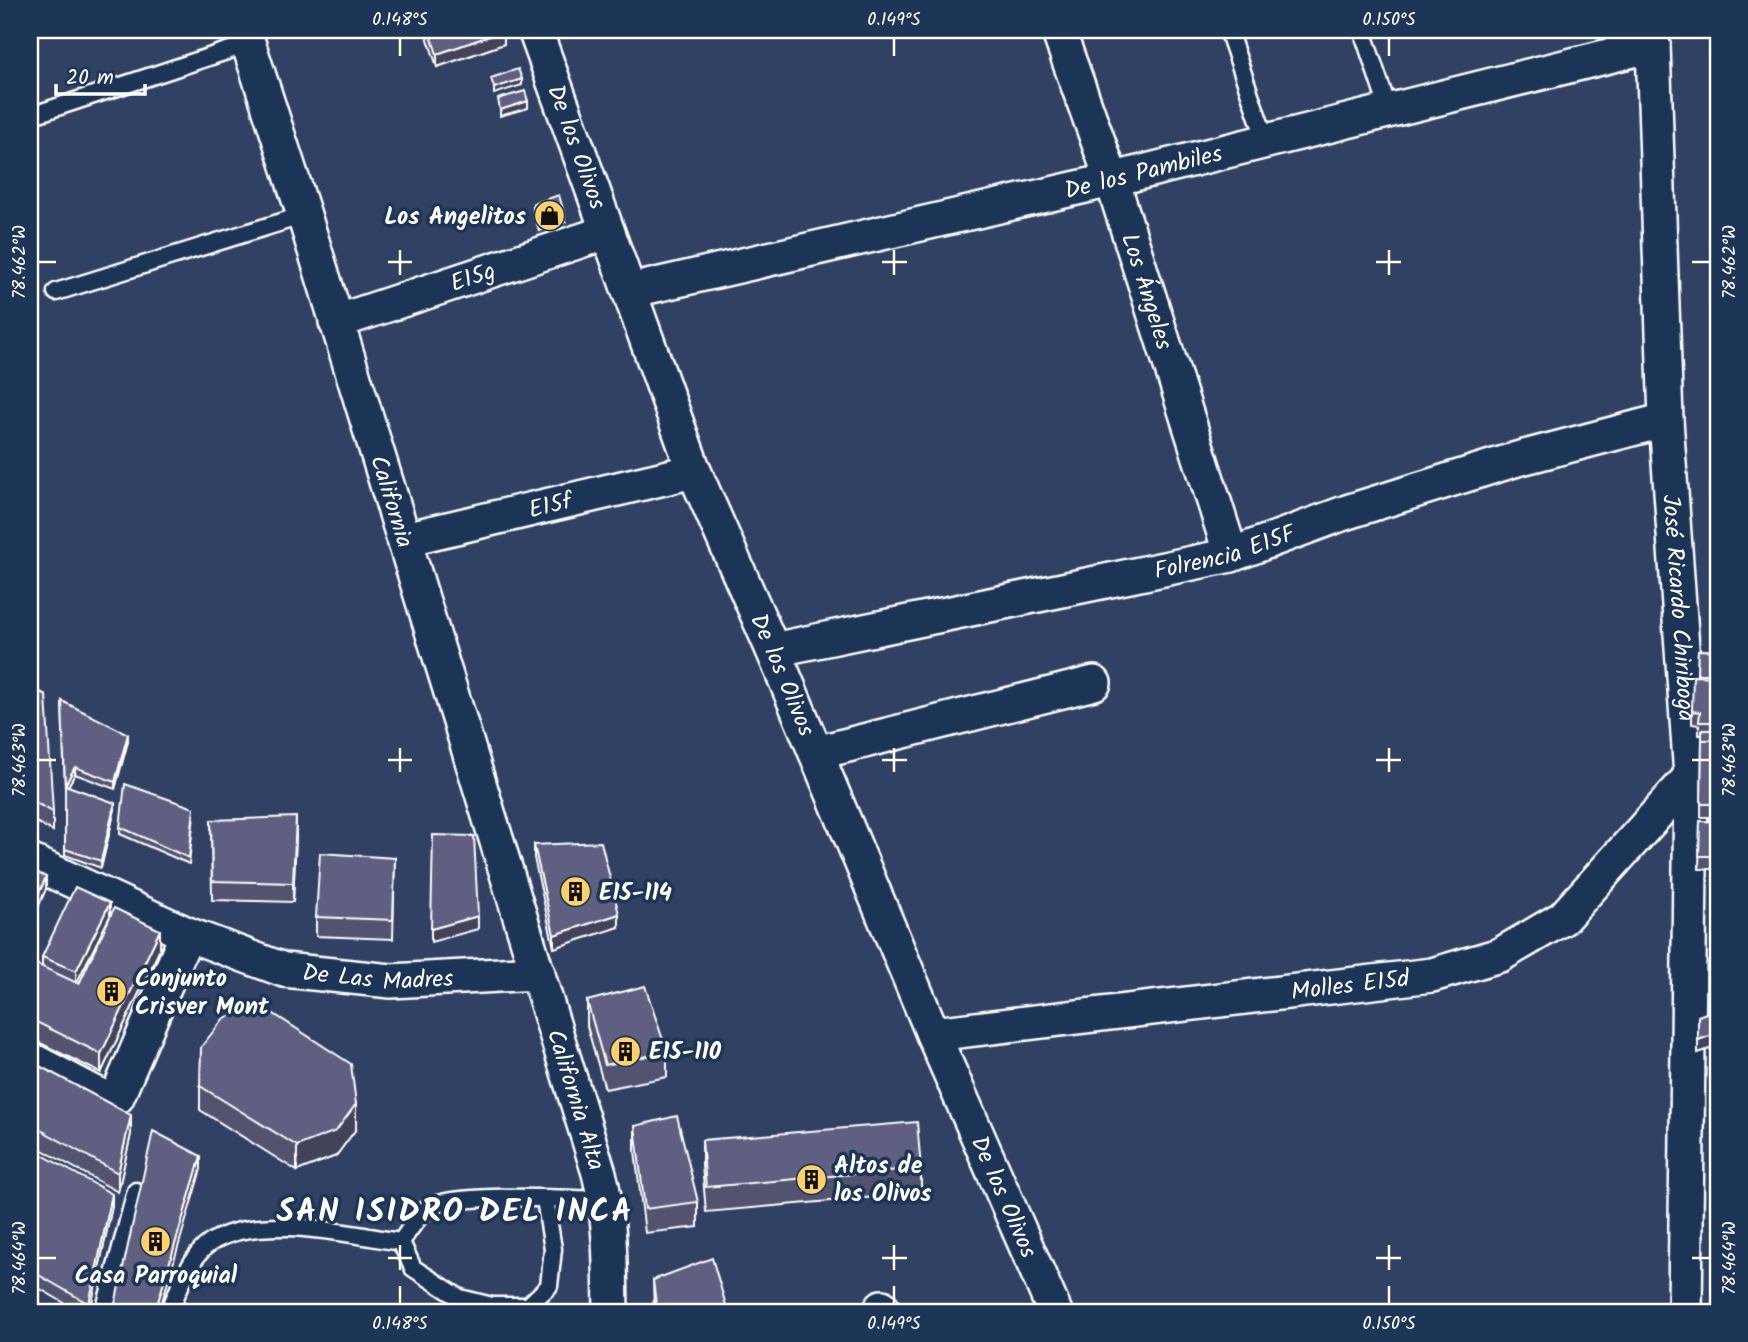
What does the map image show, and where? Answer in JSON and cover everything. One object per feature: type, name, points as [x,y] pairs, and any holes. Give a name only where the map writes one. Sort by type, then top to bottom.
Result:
[{"type":"street","name":"De los Olivos","points":[[535,30],[694,471],[773,650],[933,1034],[1055,1312]]},
{"type":"street","name":"Los Ángeles","points":[[1058,30],[1112,180],[1231,555]]},
{"type":"street","name":"California","points":[[246,37],[405,539],[538,974]]},
{"type":"street","name":"De los Pambiles","points":[[630,291],[1112,180],[1389,111],[1651,38]]},
{"type":"street","name":"José Ricardo Chiriboga","points":[[1651,38],[1667,420],[1691,776],[1685,1312]]},
{"type":"street","name":"E15g","points":[[336,322],[607,232]]},
{"type":"street","name":"Folrencia E15F","points":[[773,650],[1231,555],[1347,512],[1517,459],[1667,420]]},
{"type":"street","name":"E15f","points":[[405,539],[694,471]]},
{"type":"street","points":[[816,753],[1094,683]]},
{"type":"street","name":"Molles E15d","points":[[933,1034],[1432,975],[1500,955],[1563,918],[1691,776]]},
{"type":"street","name":"De Las Madres","points":[[30,861],[187,934],[285,970],[391,981],[538,974]]},
{"type":"street","points":[[30,1059],[106,1099],[117,1097],[187,934]]},
{"type":"street","name":"California Alta","points":[[538,974],[606,1200],[610,1231],[611,1312]]},
{"type":"lane","points":[[1228,30],[1266,141]]},
{"type":"lane","points":[[1362,30],[1389,111]]},
{"type":"lane","points":[[30,116],[246,37]]},
{"type":"lane","points":[[56,292],[304,215]]},
{"type":"lane","points":[[104,1312],[136,1191]]},
{"type":"lane","points":[[401,1242],[412,1225],[430,1207],[452,1201],[487,1198],[606,1200]]},
{"type":"lane","points":[[401,1242],[414,1268],[460,1298],[492,1306],[528,1306],[549,1286],[553,1249],[545,1199]]},
{"type":"lane","points":[[169,1312],[188,1269],[208,1244],[240,1230],[273,1226],[401,1242]]},
{"type":"building","points":[[429,30],[504,30],[504,31],[437,54]]},
{"type":"building","points":[[518,69],[522,79],[494,88],[491,78]]},
{"type":"building","points":[[525,91],[528,101],[500,110],[498,99]]},
{"type":"building","name":"Los Angelitos","points":[[559,195],[565,216],[539,224],[533,204]]},
{"type":"building","points":[[1698,650],[1718,651],[1718,674],[1697,674]]},
{"type":"building","points":[[1693,676],[1718,677],[1716,722],[1699,722],[1700,712],[1692,711]]},
{"type":"building","points":[[30,687],[46,695],[53,812],[30,800]]},
{"type":"building","points":[[62,701],[128,734],[115,782],[75,767],[65,785]]},
{"type":"building","points":[[1702,730],[1718,730],[1718,740],[1702,740]]},
{"type":"building","points":[[1702,740],[1718,740],[1718,804],[1701,804]]},
{"type":"building","points":[[125,784],[194,808],[189,858],[120,827]]},
{"type":"building","points":[[65,785],[115,803],[101,861],[65,849]]},
{"type":"building","points":[[296,817],[293,883],[212,881],[211,820]]},
{"type":"building","points":[[1700,821],[1718,822],[1718,856],[1699,856]]},
{"type":"building","points":[[433,835],[474,836],[478,916],[431,929]]},
{"type":"building","name":"E15-114","points":[[601,842],[619,914],[554,935],[534,845]]},
{"type":"building","points":[[320,853],[395,858],[393,920],[316,917]]},
{"type":"building","points":[[30,869],[46,877],[30,913]]},
{"type":"building","points":[[75,887],[110,903],[76,971],[42,957]]},
{"type":"building","name":"Conjunto Crisver Mont","points":[[114,908],[160,930],[101,1054],[30,1019],[30,961],[79,984]]},
{"type":"building","points":[[645,986],[667,1052],[605,1065],[587,1001]]},
{"type":"building","points":[[260,1005],[351,1064],[356,1104],[336,1131],[297,1146],[200,1086],[201,1047],[224,1018]]},
{"type":"building","points":[[1718,1009],[1718,1033],[1698,1040],[1698,1016]]},
{"type":"building","points":[[30,1061],[131,1115],[118,1173],[30,1124]]},
{"type":"building","points":[[677,1116],[698,1202],[645,1209],[635,1126]]},
{"type":"building","points":[[917,1122],[921,1168],[706,1187],[702,1140]]},
{"type":"building","name":"Casa Parroquial","points":[[153,1131],[201,1156],[155,1312],[120,1312],[114,1309]]},
{"type":"building","points":[[30,1148],[112,1194],[89,1304],[30,1270]]},
{"type":"building","points":[[712,1258],[728,1312],[657,1312],[653,1280]]},
{"type":"place","name":"Los Angelitos","points":[[549,216]]},
{"type":"place","name":"E15-114","points":[[576,892]]},
{"type":"place","name":"Conjunto Crisver Mont","points":[[112,992]]},
{"type":"place","name":"E15-110","points":[[626,1051]]},
{"type":"place","name":"Altos de los Olivos","points":[[811,1179]]},
{"type":"place","name":"Casa Parroquial","points":[[156,1241]]},
{"type":"district","name":"SAN ISIDRO DEL INCA","points":[[455,1210]]}]
